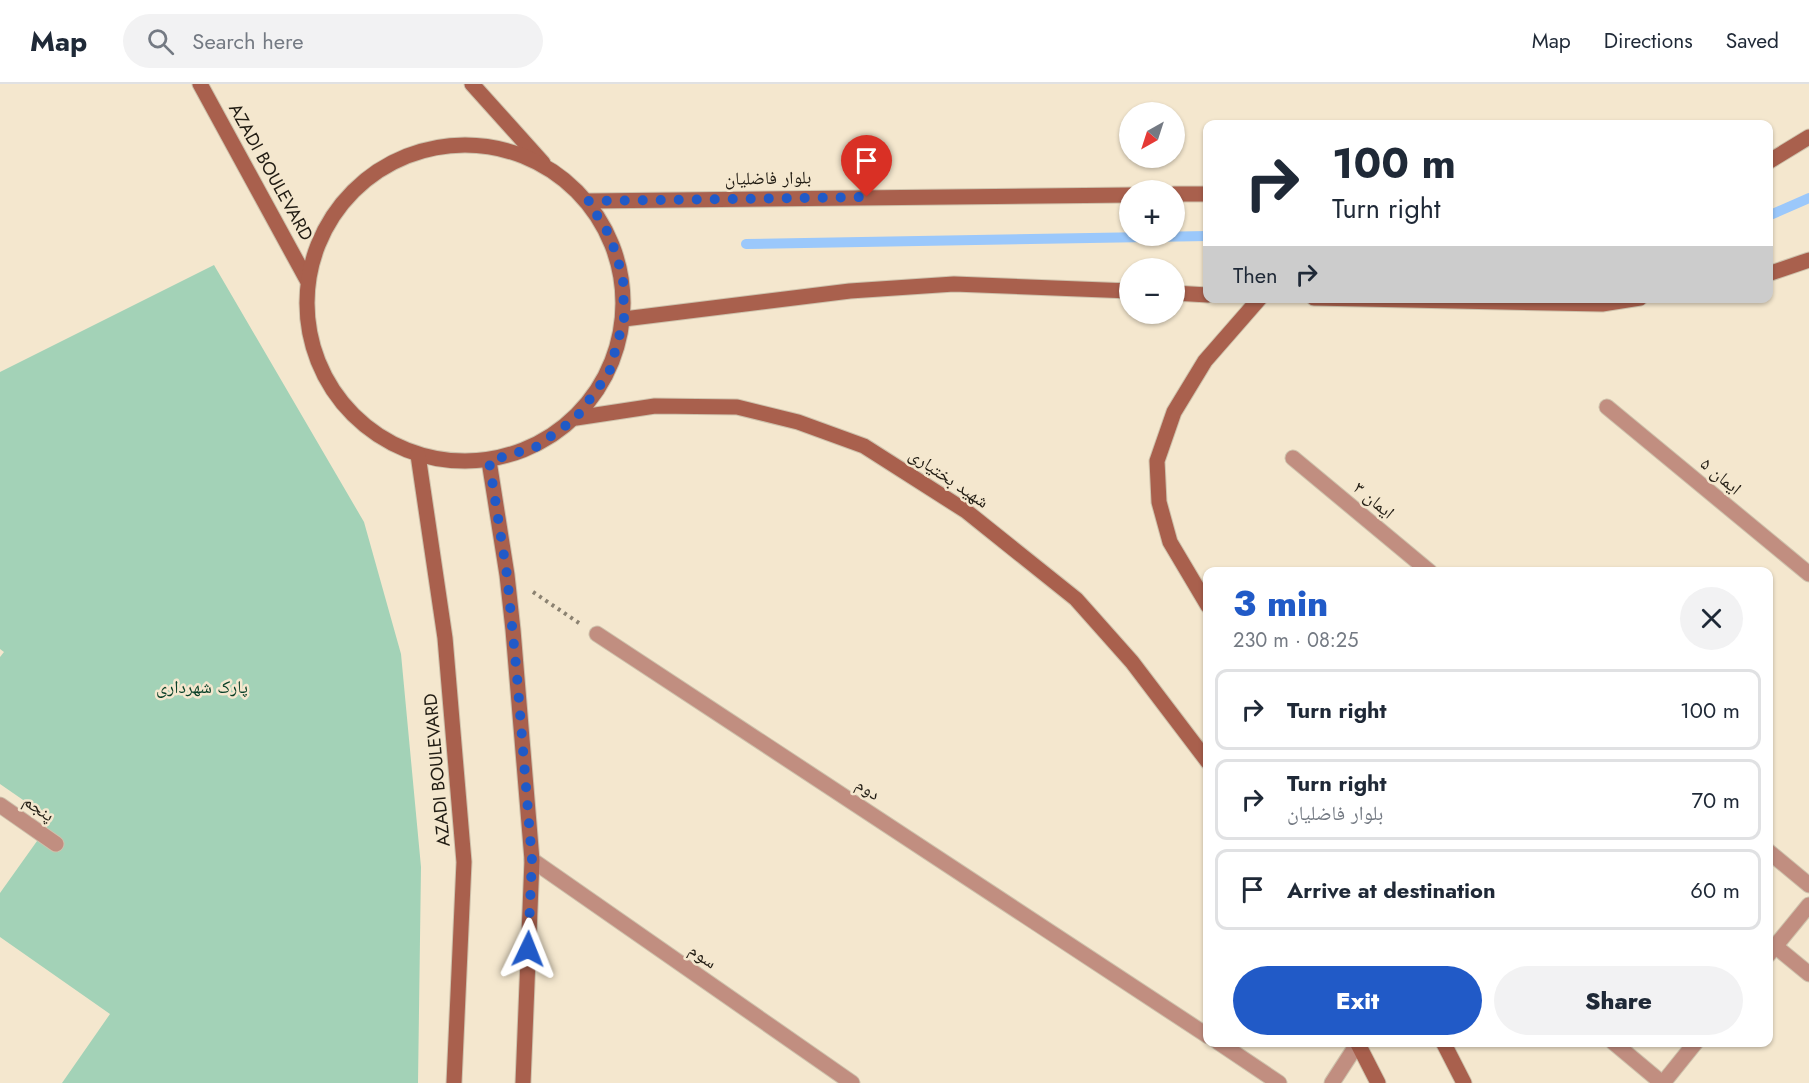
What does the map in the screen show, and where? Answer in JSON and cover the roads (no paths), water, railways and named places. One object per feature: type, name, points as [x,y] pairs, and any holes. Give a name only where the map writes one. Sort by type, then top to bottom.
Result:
[{"type":"main road","name":"AZADI BOULEVARD","points":[[200,84],[307,280]]},
{"type":"main road","points":[[472,84],[545,165]]},
{"type":"main road","points":[[1773,159],[1809,136]]},
{"type":"main road","points":[[460,144],[504,148],[545,165],[568,181],[588,201],[610,236],[623,277],[624,319],[609,373],[576,418],[536,447],[489,461],[453,462],[418,455],[368,429],[330,388],[309,336],[307,280],[320,237],[343,200],[376,170],[416,151],[460,144]]},
{"type":"main road","points":[[1185,194],[1203,194]]},
{"type":"main road","name":"بلوار فاضلیان","points":[[588,201],[1119,195]]},
{"type":"main road","points":[[1773,272],[1809,260]]},
{"type":"main road","points":[[624,319],[850,291],[954,284],[1119,291]]},
{"type":"main road","points":[[1185,294],[1203,295]]},
{"type":"main road","points":[[1203,598],[1170,542],[1159,502],[1157,461],[1174,412],[1205,362],[1256,303]]},
{"type":"main road","points":[[1554,303],[1608,303]]},
{"type":"main road","name":"شهید بختیاری","points":[[576,418],[656,406],[737,407],[798,422],[864,446],[966,512],[1076,599],[1132,662],[1203,755]]},
{"type":"main road","name":"AZADI BOULEVARD","points":[[418,455],[445,638],[464,862],[454,1083]]},
{"type":"main road","points":[[489,461],[507,575],[532,860],[523,1083]]},
{"type":"main road","points":[[1359,1047],[1378,1083]]},
{"type":"main road","points":[[1446,1047],[1464,1083]]},
{"type":"street","name":"ایمان ۵","points":[[1607,408],[1809,574]]},
{"type":"street","name":"ایمان ۳","points":[[1293,458],[1424,567]]},
{"type":"street","name":"دوم","points":[[597,634],[1203,1033]]},
{"type":"street","name":"پنجم","points":[[0,805],[56,844]]},
{"type":"street","points":[[1773,855],[1809,885]]},
{"type":"street","name":"سوم","points":[[532,860],[852,1083]]},
{"type":"street","points":[[1773,950],[1809,905]]},
{"type":"street","points":[[1773,952],[1809,974]]},
{"type":"street","points":[[1225,1047],[1279,1083]]},
{"type":"street","points":[[1332,1083],[1354,1047]]},
{"type":"street","points":[[1619,1047],[1662,1083],[1692,1047]]},
{"type":"waterway","points":[[1773,214],[1809,198]]},
{"type":"waterway","points":[[746,244],[1203,236]]},
{"type":"park label","name":"پارک شهرداری","points":[[202,687]]}]
